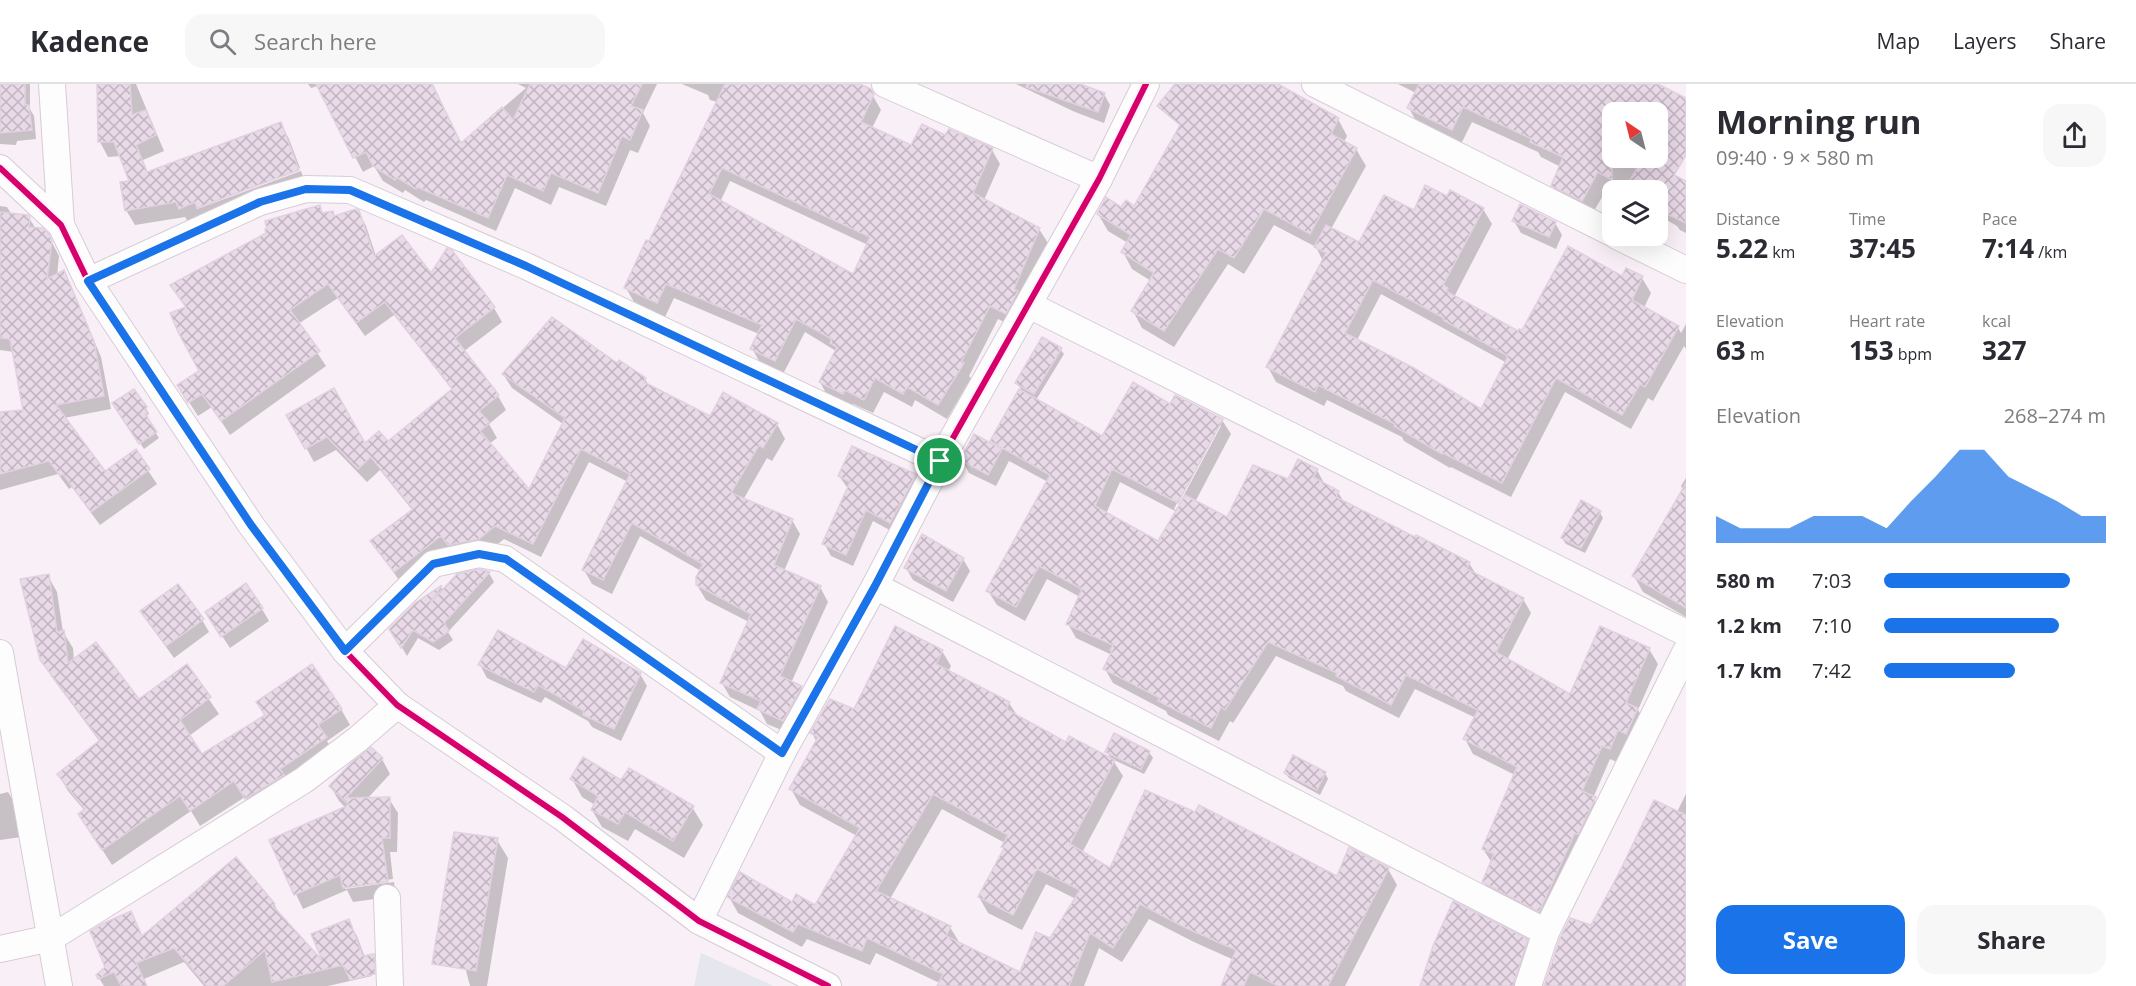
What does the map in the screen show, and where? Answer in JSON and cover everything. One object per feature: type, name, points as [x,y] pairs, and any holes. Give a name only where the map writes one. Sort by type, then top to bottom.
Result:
[{"type":"street","points":[[52,84],[61,225]]},
{"type":"street","points":[[885,84],[1099,178]]},
{"type":"street","points":[[699,921],[782,753],[875,586],[940,461],[1099,178],[1146,84]]},
{"type":"street","points":[[1315,84],[1602,228]]},
{"type":"street","points":[[0,168],[61,225],[88,281],[251,525],[345,651],[397,705],[562,817],[699,921],[828,986]]},
{"type":"street","points":[[88,281],[260,202],[306,189],[350,190],[526,266],[940,461]]},
{"type":"street","points":[[1637,246],[1686,270]]},
{"type":"street","points":[[1029,305],[1686,633]]},
{"type":"street","points":[[345,651],[433,564],[479,554],[506,559],[782,753]]},
{"type":"street","points":[[875,586],[1546,932]]},
{"type":"street","points":[[1528,986],[1546,932],[1686,651]]},
{"type":"street","points":[[0,653],[59,986]]},
{"type":"street","points":[[0,949],[51,938],[304,780],[358,739],[397,705]]},
{"type":"street","points":[[387,898],[390,986]]},
{"type":"shaded area","points":[[701,953],[774,986],[694,986]]},
{"type":"building","points":[[0,84],[25,84],[25,105],[29,105],[32,130],[0,133]]},
{"type":"building","points":[[97,84],[130,84],[132,115],[146,110],[156,135],[136,145],[147,172],[281,122],[299,170],[197,208],[195,202],[179,209],[176,202],[125,211],[120,182],[129,181],[114,142],[98,142]]},
{"type":"building","points":[[316,84],[432,84],[461,143],[502,107],[513,120],[530,84],[642,84],[631,106],[643,110],[630,140],[622,136],[598,193],[551,173],[543,191],[507,175],[488,218],[417,187],[416,189],[396,177],[395,180],[373,166],[366,152],[353,158]]},
{"type":"building","points":[[725,84],[860,84],[871,89],[874,94],[861,122],[911,145],[922,124],[945,135],[949,129],[993,148],[973,193],[1040,228],[1014,289],[1018,291],[1006,314],[990,306],[961,362],[964,363],[938,405],[907,387],[903,394],[875,378],[864,400],[845,390],[843,394],[819,382],[837,347],[830,343],[832,339],[796,319],[775,361],[750,349],[762,325],[666,284],[657,303],[624,288],[646,240],[649,241]],"holes":[[[722,168],[870,237],[853,274],[709,194]]]},
{"type":"building","points":[[1027,84],[1080,84],[1105,93],[1098,112],[1026,87]]},
{"type":"building","points":[[1175,84],[1278,84],[1339,118],[1331,134],[1357,148],[1310,234],[1264,209],[1234,258],[1218,249],[1164,331],[1131,311],[1154,273],[1121,252],[1131,235],[1097,214],[1106,197],[1121,207],[1126,200],[1134,206],[1180,125],[1157,106]]},
{"type":"building","points":[[1419,84],[1658,84],[1686,98],[1686,155],[1674,175],[1686,181],[1686,223],[1668,215],[1668,180],[1630,180],[1637,168],[1668,168],[1668,102],[1602,102],[1602,168],[1612,168],[1612,180],[1598,172],[1582,201],[1551,186],[1563,157],[1530,142],[1532,139],[1463,107],[1452,130],[1407,108]]},
{"type":"building","points":[[1425,185],[1447,196],[1450,190],[1484,208],[1443,285],[1448,288],[1446,291],[1518,331],[1522,330],[1568,246],[1622,276],[1626,268],[1643,276],[1632,300],[1679,326],[1645,387],[1640,384],[1622,415],[1556,378],[1502,483],[1442,454],[1394,426],[1395,424],[1318,385],[1315,392],[1266,367],[1326,253],[1314,247],[1326,225],[1359,242],[1384,195],[1414,210]],"holes":[[[1373,280],[1444,318],[1443,320],[1508,356],[1481,409],[1414,368],[1345,333]]]},
{"type":"building","points":[[1520,204],[1556,222],[1549,237],[1512,221]]},
{"type":"building","points":[[320,205],[322,213],[333,211],[334,216],[359,210],[374,256],[402,235],[431,273],[447,248],[452,250],[495,307],[455,338],[499,395],[479,411],[490,423],[480,431],[529,489],[565,418],[502,374],[552,317],[617,363],[619,360],[646,378],[644,382],[710,416],[723,392],[778,423],[763,448],[759,445],[731,493],[793,519],[774,565],[821,586],[780,676],[802,686],[783,721],[757,709],[761,701],[720,683],[751,614],[696,585],[696,577],[703,564],[632,523],[603,580],[582,570],[630,474],[581,449],[533,544],[495,526],[479,539],[448,545],[441,536],[394,572],[370,541],[413,509],[371,457],[358,469],[327,437],[305,449],[286,415],[334,388],[365,443],[379,431],[388,441],[452,389],[385,302],[356,323],[328,284],[290,310],[320,351],[221,421],[202,394],[188,403],[177,385],[199,371],[170,313],[186,307],[170,285],[266,233],[265,221]]},
{"type":"building","points":[[0,212],[28,215],[30,217],[29,227],[42,228],[49,234],[52,241],[47,279],[64,270],[94,341],[104,396],[56,405],[105,471],[136,449],[150,469],[91,512],[63,474],[60,476],[49,461],[0,474],[0,412],[23,410],[10,339],[0,338]]},
{"type":"building","points":[[1042,337],[1062,348],[1034,394],[1015,383]]},
{"type":"building","points":[[1133,382],[1170,404],[1175,395],[1223,419],[1178,503],[1112,469],[1095,506],[1158,541],[1185,495],[1227,517],[1253,465],[1288,479],[1298,459],[1318,469],[1313,477],[1339,491],[1336,497],[1470,562],[1467,569],[1524,598],[1496,652],[1570,694],[1600,626],[1650,648],[1626,703],[1638,708],[1626,734],[1618,730],[1610,749],[1602,746],[1582,791],[1596,797],[1578,834],[1575,833],[1539,912],[1482,882],[1494,854],[1482,849],[1517,767],[1463,739],[1478,710],[1406,675],[1391,705],[1336,676],[1337,673],[1268,642],[1225,710],[1221,707],[1211,728],[1158,701],[1160,698],[1103,669],[1113,645],[1066,624],[1082,589],[1039,566],[1016,607],[986,591],[1050,475],[990,441],[1019,389],[1102,436]]},
{"type":"building","points":[[134,389],[147,407],[145,414],[157,432],[139,444],[112,403]]},
{"type":"building","points":[[974,434],[1002,449],[988,475],[960,460]]},
{"type":"building","points":[[852,446],[916,474],[890,523],[866,510],[846,555],[822,544],[850,482],[838,476]]},
{"type":"building","points":[[1686,483],[1686,608],[1632,576]]},
{"type":"building","points":[[1581,500],[1601,511],[1581,548],[1561,538]]},
{"type":"building","points":[[922,534],[964,558],[946,591],[904,568]]},
{"type":"building","points":[[479,569],[490,572],[444,623],[449,631],[433,642],[413,630],[401,648],[389,629],[415,603],[442,585],[430,603],[457,574]]},
{"type":"building","points":[[49,574],[57,632],[64,630],[68,663],[96,642],[139,699],[187,664],[211,697],[180,720],[202,754],[265,715],[256,702],[312,664],[342,709],[318,725],[327,737],[280,769],[284,775],[245,799],[234,781],[190,811],[180,796],[102,850],[78,814],[85,809],[57,774],[100,740],[40,660],[20,579]]},
{"type":"building","points":[[246,583],[263,608],[221,637],[205,612]]},
{"type":"building","points":[[178,584],[204,619],[166,646],[140,611]]},
{"type":"building","points":[[895,626],[943,650],[936,664],[1010,702],[1006,709],[1066,742],[1069,736],[1115,760],[1070,844],[1110,868],[1145,790],[1195,812],[1199,805],[1337,876],[1349,847],[1389,868],[1328,986],[1278,986],[1250,972],[1244,986],[1221,986],[1236,950],[1140,904],[1113,948],[1090,933],[1069,986],[937,986],[943,974],[867,938],[862,951],[798,924],[793,932],[727,897],[740,872],[792,902],[796,894],[815,905],[860,828],[789,789],[818,737],[810,733],[830,699],[854,709]],"holes":[[[933,794],[1008,835],[1001,847],[1004,848],[978,897],[1013,915],[1037,869],[1080,890],[1050,938],[1036,932],[1020,972],[946,936],[951,926],[876,891]]]},
{"type":"building","points":[[498,630],[566,668],[583,639],[641,673],[614,729],[583,715],[584,711],[538,685],[534,692],[478,665]]},
{"type":"building","points":[[1114,733],[1150,751],[1141,769],[1105,752]]},
{"type":"building","points":[[371,747],[383,758],[346,798],[390,797],[390,838],[382,838],[388,882],[343,888],[340,875],[294,895],[269,840],[349,805],[329,786],[352,762]]},
{"type":"building","points":[[1293,755],[1326,772],[1317,790],[1284,773]]},
{"type":"building","points":[[583,757],[621,780],[629,768],[694,806],[673,841],[625,812],[618,824],[591,810],[598,796],[570,779]]},
{"type":"building","points":[[1654,800],[1686,815],[1686,986],[1544,986],[1560,938],[1570,918],[1591,925]]},
{"type":"building","points":[[454,832],[498,838],[476,971],[432,964]]},
{"type":"building","points":[[236,857],[275,904],[272,905],[322,960],[311,934],[349,919],[363,956],[374,954],[375,974],[350,980],[343,965],[272,982],[265,950],[223,986],[207,986],[174,948],[136,963],[147,986],[121,986],[114,972],[98,979],[96,975],[105,967],[90,931],[131,911],[142,936]]},
{"type":"building","points":[[1453,901],[1528,939],[1513,986],[1420,986],[1433,946]]},
{"type":"cycle path","points":[[88,281],[260,202],[306,189],[350,190],[526,266],[940,461],[1099,179],[1146,84]]},
{"type":"cycle path","points":[[0,168],[61,225],[88,281],[251,525],[345,651],[397,705],[562,817],[699,921],[828,986]]},
{"type":"route","points":[[306,189],[350,190],[526,266],[940,461],[875,586],[782,753],[506,559],[479,554],[433,564],[345,651],[251,525],[88,281],[260,202],[306,189]]}]
